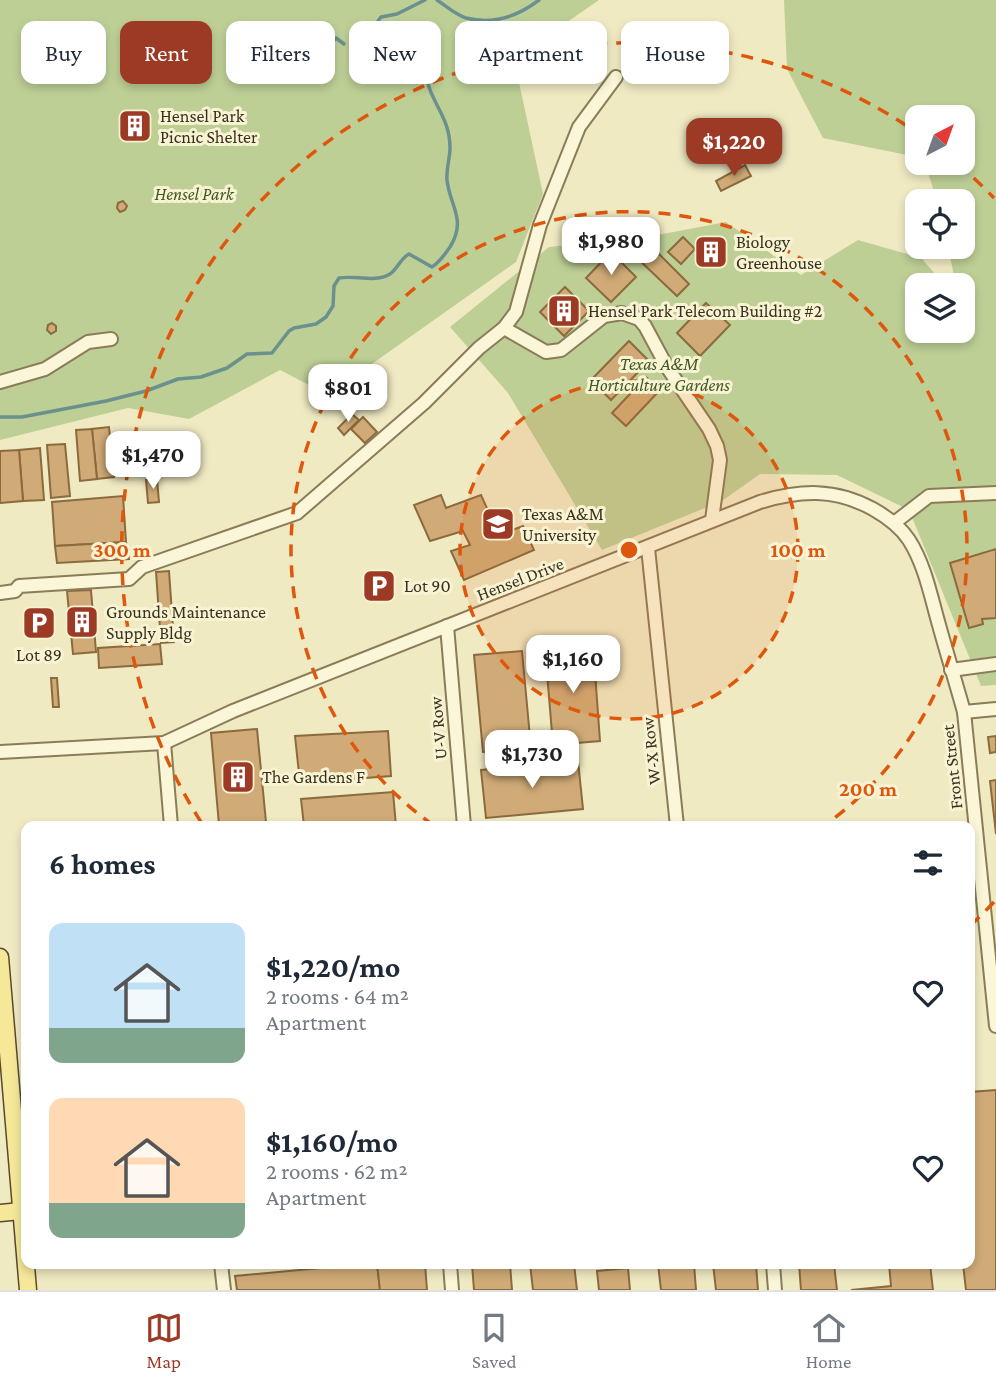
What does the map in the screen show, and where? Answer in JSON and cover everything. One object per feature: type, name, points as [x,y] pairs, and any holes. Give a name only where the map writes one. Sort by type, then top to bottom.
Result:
[{"type":"main road","points":[[0,957],[21,1178]]},
{"type":"main road","points":[[0,1213],[21,1210]]},
{"type":"main road","points":[[27,1269],[28,1290]]},
{"type":"street","points":[[0,593],[15,591],[19,586],[130,579],[142,567],[297,513],[424,403],[479,348],[504,328],[516,312],[540,225],[579,127],[615,77]]},
{"type":"street","points":[[504,328],[545,352],[561,351],[604,316],[622,313],[639,319],[717,446],[720,460],[712,520]]},
{"type":"street","points":[[0,382],[45,369],[88,341],[111,339]]},
{"type":"street","name":"Hensel Drive","points":[[0,751],[164,743],[233,711],[648,548],[712,520],[783,495],[814,492],[848,497],[894,523],[908,539],[923,570],[964,712]]},
{"type":"street","points":[[894,523],[929,496],[996,493]]},
{"type":"street","name":"W-X Row","points":[[648,548],[676,821]]},
{"type":"street","name":"U-V Row","points":[[447,626],[464,821]]},
{"type":"street","points":[[951,670],[996,664]]},
{"type":"street","points":[[964,712],[996,709]]},
{"type":"street","name":"Front Street","points":[[964,712],[996,1026]]},
{"type":"street","points":[[164,743],[171,821]]},
{"type":"street","points":[[221,1269],[223,1290]]},
{"type":"street","points":[[450,1269],[452,1290]]},
{"type":"street","points":[[773,1269],[775,1290]]},
{"type":"green space","name":"Hensel Park","points":[[0,0],[599,0],[569,21],[455,21],[455,84],[519,84],[543,194],[516,262],[328,395],[280,370],[189,419],[128,408],[0,440]]},
{"type":"green space","name":"Texas A&M Horticulture Gardens","points":[[784,0],[996,0],[996,685],[981,686],[909,510],[837,475],[760,474],[722,501],[602,550],[508,393],[450,327],[549,247],[647,237],[726,222],[801,275],[858,240],[905,253],[905,259],[922,259],[934,273],[905,273],[905,343],[975,343],[975,273],[953,273],[951,259],[975,259],[975,189],[933,189],[929,175],[975,175],[975,105],[905,105],[905,155],[823,138],[787,69]]},
{"type":"building","name":"Hensel Park Picnic Shelter","points":[[135,112],[144,116],[148,125],[144,134],[135,138],[126,134],[122,125],[126,116]]},
{"type":"building","points":[[745,165],[751,176],[721,191],[716,181]]},
{"type":"building","points":[[123,201],[127,206],[120,212],[118,203]]},
{"type":"building","points":[[683,237],[695,249],[681,264],[668,252]]},
{"type":"building","name":"Biology Greenhouse","points":[[716,237],[726,248],[706,267],[696,256]]},
{"type":"building","points":[[650,245],[689,284],[677,296],[637,258]]},
{"type":"building","points":[[611,252],[636,277],[611,302],[586,278]]},
{"type":"building","name":"Hensel Park Telecom Building #2","points":[[565,287],[589,311],[564,336],[540,312]]},
{"type":"building","points":[[706,303],[730,325],[700,356],[677,333]]},
{"type":"building","points":[[52,323],[56,326],[56,331],[51,334],[47,330]]},
{"type":"building","points":[[629,341],[649,361],[611,400],[591,380]]},
{"type":"building","points":[[646,377],[660,390],[626,426],[612,413]]},
{"type":"building","points":[[352,414],[359,420],[344,435],[338,428]]},
{"type":"building","points":[[363,417],[377,432],[365,443],[351,429]]},
{"type":"building","points":[[109,427],[114,477],[97,479],[92,429]]},
{"type":"building","points":[[92,429],[97,479],[80,481],[76,430]]},
{"type":"building","points":[[65,444],[70,496],[51,498],[47,445]]},
{"type":"building","points":[[40,448],[44,500],[23,501],[19,450]]},
{"type":"building","points":[[19,450],[23,501],[0,503],[0,451]]},
{"type":"building","points":[[157,479],[159,502],[148,503],[146,480]]},
{"type":"building","points":[[441,495],[446,508],[481,495],[499,535],[523,526],[534,550],[464,580],[451,551],[470,545],[463,531],[430,541],[414,505]]},
{"type":"building","points":[[123,496],[126,542],[55,546],[52,502]]},
{"type":"building","points":[[126,542],[129,559],[57,563],[55,546]]},
{"type":"building","points":[[996,549],[996,618],[982,619],[983,624],[969,628],[950,563]]},
{"type":"building","points":[[169,571],[174,642],[161,643],[156,572]]},
{"type":"building","name":"Grounds Maintenance Supply Bldg","points":[[91,590],[96,652],[73,654],[67,591]]},
{"type":"building","points":[[160,644],[162,664],[99,668],[98,648]]},
{"type":"building","points":[[593,645],[600,741],[553,745],[545,649]]},
{"type":"building","points":[[522,651],[531,748],[483,752],[474,655]]},
{"type":"building","points":[[51,678],[57,678],[59,707],[53,707]]},
{"type":"building","name":"The Gardens F","points":[[257,729],[266,821],[219,821],[211,733]]},
{"type":"building","points":[[388,731],[391,776],[300,783],[295,736]]},
{"type":"building","points":[[996,736],[996,752],[990,753],[988,737]]},
{"type":"building","points":[[578,761],[583,809],[486,818],[481,770]]},
{"type":"building","points":[[996,780],[996,834],[990,781]]},
{"type":"building","points":[[393,792],[396,821],[303,821],[301,799]]},
{"type":"building","points":[[996,1090],[996,1290],[966,1290],[964,1269],[975,1269],[975,1092]]},
{"type":"building","points":[[310,1269],[378,1269],[380,1290],[237,1290],[235,1276]]},
{"type":"building","points":[[378,1269],[425,1269],[427,1290],[380,1290]]},
{"type":"building","points":[[472,1269],[510,1269],[512,1290],[474,1290]]},
{"type":"building","points":[[531,1269],[575,1269],[577,1290],[533,1290]]},
{"type":"building","points":[[628,1269],[630,1290],[599,1290],[597,1271]]},
{"type":"building","points":[[659,1269],[694,1269],[696,1290],[661,1290]]},
{"type":"building","points":[[714,1269],[756,1269],[758,1290],[716,1290]]},
{"type":"building","points":[[799,1269],[835,1269],[837,1290],[801,1290]]},
{"type":"building","points":[[889,1269],[931,1269],[933,1290],[851,1290],[891,1286]]},
{"type":"waterway","points":[[0,417],[22,417],[106,401],[146,391],[178,379],[201,377],[227,368],[247,354],[272,353],[289,331],[316,324],[326,317],[333,306],[334,286],[339,278],[384,277],[393,272],[409,254],[432,267],[437,263],[450,247],[457,229],[456,213],[447,180],[450,148],[448,130],[432,95],[426,68],[421,59],[416,53],[373,28],[381,17],[397,14],[425,0]]},
{"type":"waterway","points":[[437,0],[462,17],[476,20],[505,18],[523,11],[539,0]]},
{"type":"waterway","points":[[335,39],[344,44]]},
{"type":"place","name":"Hensel Park Picnic Shelter","points":[[135,126]]},
{"type":"place","name":"Biology Greenhouse","points":[[711,252]]},
{"type":"place","name":"Hensel Park Telecom Building #2","points":[[564,311]]},
{"type":"place","name":"Texas A&M University","points":[[498,524]]},
{"type":"place","name":"Lot 90","points":[[379,586]]},
{"type":"place","name":"Grounds Maintenance Supply Bldg","points":[[82,622]]},
{"type":"place","name":"Lot 89","points":[[39,623]]},
{"type":"place","name":"The Gardens F","points":[[238,777]]}]
